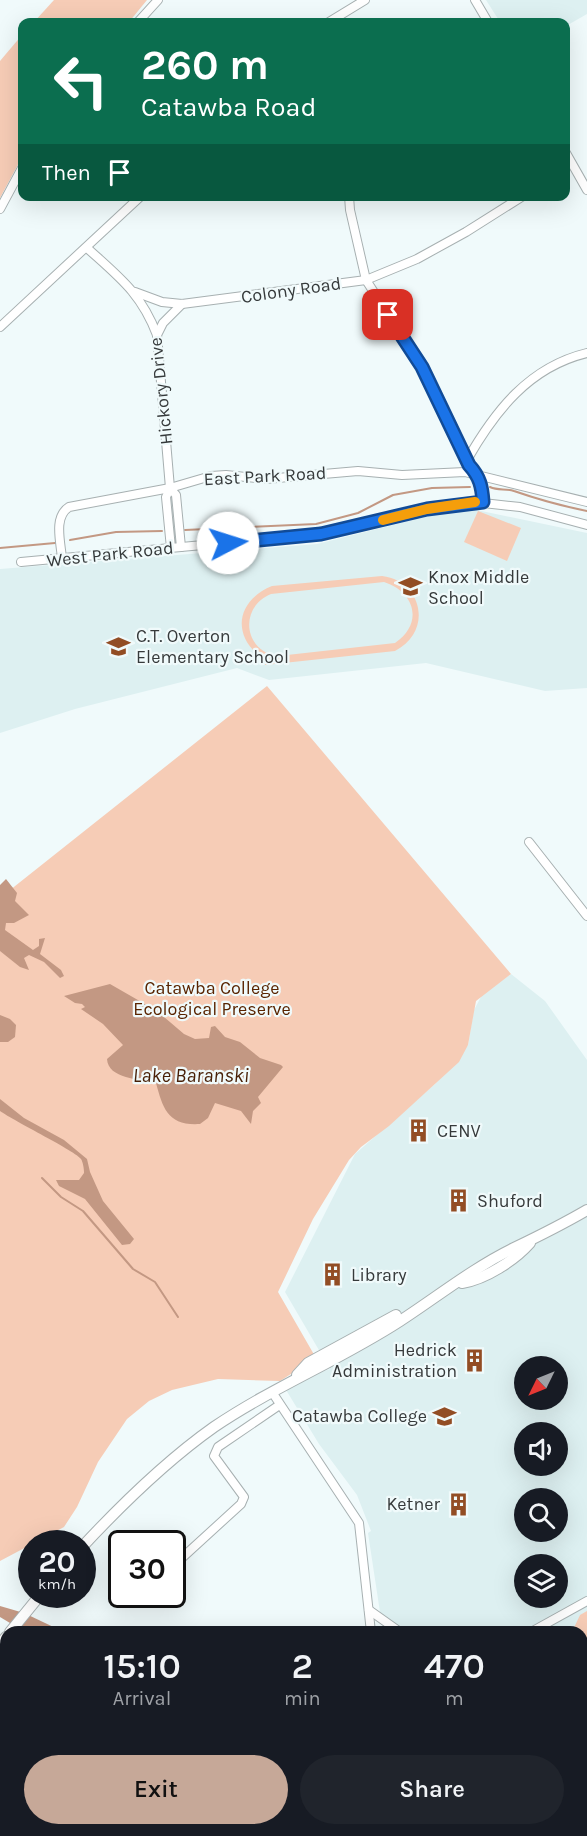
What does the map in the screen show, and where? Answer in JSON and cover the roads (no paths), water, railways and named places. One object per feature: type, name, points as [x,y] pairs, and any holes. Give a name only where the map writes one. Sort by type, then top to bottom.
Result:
[{"type":"main road","points":[[96,1534],[183,1451],[214,1427],[290,1382],[308,1364],[398,1314],[410,1312],[515,1248],[587,1210]]},
{"type":"main road","points":[[15,1626],[30,1608]]},
{"type":"street","points":[[142,18],[158,0]]},
{"type":"street","points":[[335,18],[365,0]]},
{"type":"street","points":[[475,0],[486,18]]},
{"type":"street","points":[[570,168],[587,190]]},
{"type":"street","points":[[0,209],[18,175]]},
{"type":"street","points":[[0,327],[136,201]]},
{"type":"street","points":[[349,201],[366,280],[422,367],[467,460],[477,474],[481,483],[483,502]]},
{"type":"street","name":"Colony Road","points":[[135,292],[162,302],[182,304],[366,280],[417,259],[515,201]]},
{"type":"street","name":"Hickory Drive","points":[[87,248],[135,292],[149,314],[157,334],[170,488],[166,497],[171,548]]},
{"type":"street","points":[[157,334],[163,323],[182,304]]},
{"type":"street","points":[[467,460],[488,424],[519,390],[549,367],[587,353]]},
{"type":"street","name":"East Park Road","points":[[62,559],[60,519],[66,509],[226,475],[266,479],[358,471],[402,475],[477,474],[587,502]]},
{"type":"street","name":"Hickory Drive","points":[[170,488],[176,495],[181,547]]},
{"type":"street","name":"West Park Road","points":[[21,562],[321,534],[427,509],[483,502],[520,507],[587,525]]},
{"type":"street","points":[[529,842],[587,916]]},
{"type":"street","points":[[272,1392],[278,1406],[359,1523],[370,1626]]},
{"type":"street","points":[[186,1555],[237,1510],[244,1497],[218,1464],[214,1456],[218,1447],[278,1406]]},
{"type":"street","points":[[542,1626],[587,1601]]},
{"type":"street","points":[[369,1610],[392,1626]]},
{"type":"water","points":[[6,879],[17,893],[15,901],[29,915],[14,923],[6,923],[5,930],[33,950],[39,946],[39,939],[45,938],[40,954],[61,970],[64,976],[60,978],[44,962],[29,955],[24,958],[29,970],[20,967],[0,951],[0,885]]},
{"type":"water","name":"Lake Baranski","points":[[110,984],[157,1011],[184,1034],[195,1039],[209,1038],[211,1027],[215,1026],[225,1037],[240,1042],[260,1058],[281,1065],[283,1067],[258,1097],[261,1103],[253,1111],[251,1124],[241,1111],[215,1103],[208,1118],[200,1124],[181,1122],[174,1119],[165,1108],[156,1083],[126,1077],[113,1071],[107,1059],[123,1045],[103,1024],[81,1009],[85,1007],[82,1004],[75,1003],[64,996]]},
{"type":"water","points":[[0,1015],[10,1019],[16,1025],[15,1037],[8,1042],[0,1042]]},
{"type":"water","points":[[0,1099],[24,1118],[64,1140],[87,1159],[90,1172],[103,1201],[134,1239],[130,1244],[122,1245],[85,1199],[59,1186],[56,1180],[79,1180],[84,1173],[81,1159],[0,1111]]},
{"type":"water","points":[[0,1606],[24,1613],[51,1626],[15,1626],[0,1617]]},
{"type":"waterway","points":[[185,530],[316,524],[358,513],[393,495],[432,488],[470,487]]},
{"type":"waterway","points":[[490,487],[511,490],[587,511]]},
{"type":"waterway","points":[[70,540],[116,532],[162,531]]},
{"type":"waterway","points":[[0,548],[55,543]]},
{"type":"waterway","points":[[42,1178],[61,1197],[83,1211],[133,1269],[155,1282],[178,1317]]},
{"type":"place","name":"Knox Middle School","points":[[410,587]]},
{"type":"place","name":"C.T. Overton Elementary School","points":[[118,646]]},
{"type":"place","name":"CENV","points":[[419,1131]]},
{"type":"place","name":"Shuford","points":[[459,1201]]},
{"type":"place","name":"Library","points":[[333,1275]]},
{"type":"place","name":"Hedrick Administration","points":[[475,1360]]},
{"type":"place","name":"Catawba College","points":[[445,1416]]},
{"type":"place","name":"Ketner","points":[[458,1504]]},
{"type":"park label","name":"Catawba College Ecological Preserve","points":[[212,998]]}]
